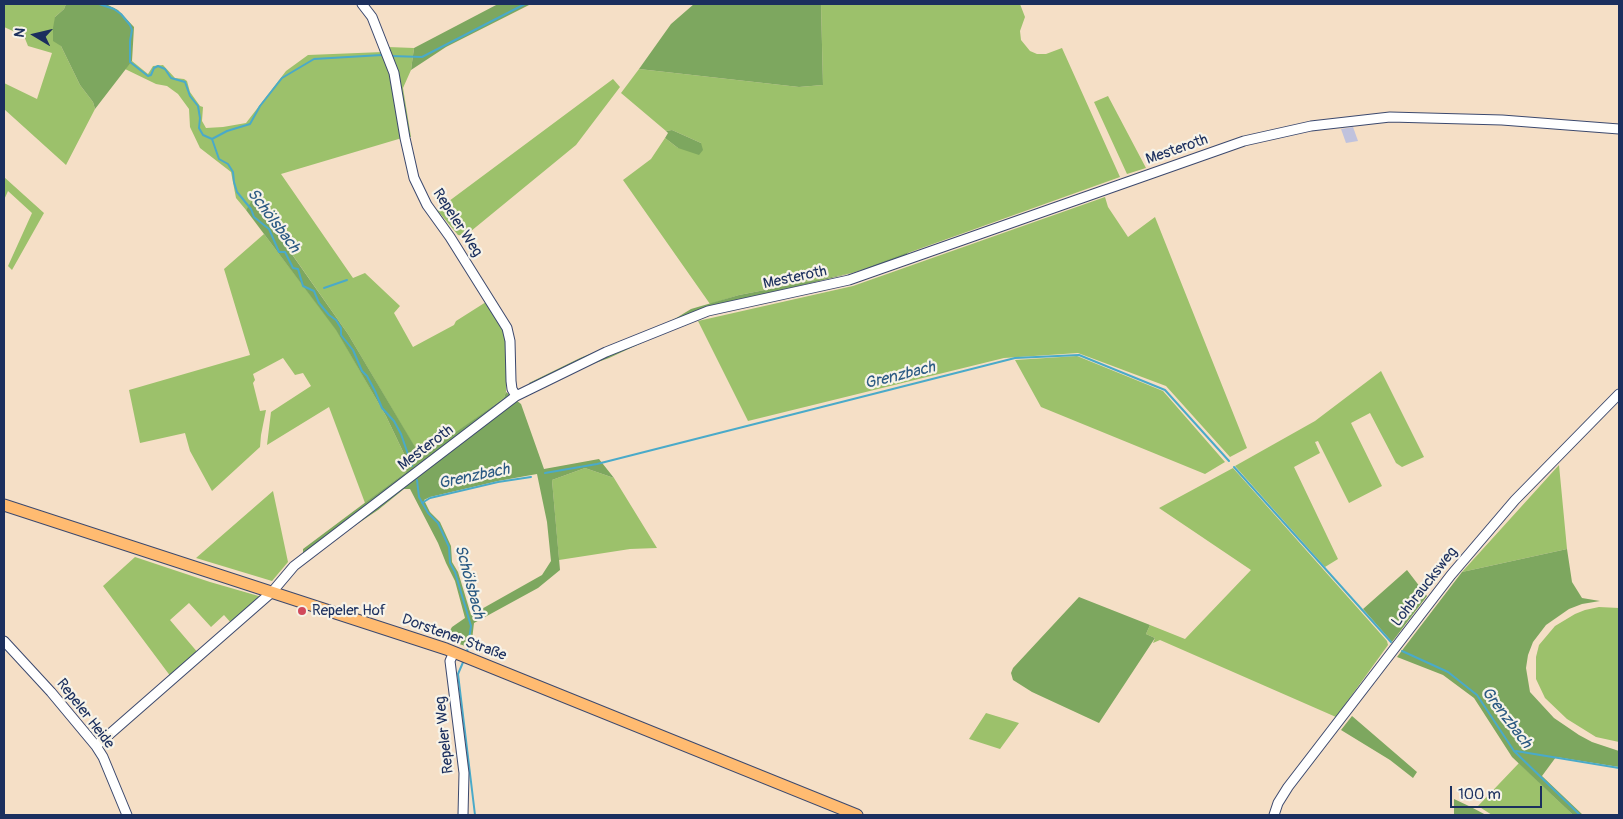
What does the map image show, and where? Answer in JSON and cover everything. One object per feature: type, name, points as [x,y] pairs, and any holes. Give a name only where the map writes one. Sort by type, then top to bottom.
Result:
[{"type":"main road","name":"Dorstener Straße","points":[[4,505],[462,655],[857,815]]},
{"type":"street","name":"Repeler Weg","points":[[362,4],[372,17],[394,74],[414,178],[427,205],[450,237],[507,328],[510,341],[512,389],[516,396]]},
{"type":"street","name":"Mesteroth","points":[[96,746],[272,592],[294,566],[516,396],[606,352],[708,311],[849,280],[1244,141],[1311,126],[1390,117],[1502,120],[1619,129]]},
{"type":"street","name":"Lohbraucksweg","points":[[1274,815],[1278,803],[1288,787],[1455,569],[1516,500],[1619,394]]},
{"type":"street","name":"Repeler Heide","points":[[4,640],[52,692],[96,746],[127,815]]},
{"type":"street","name":"Repeler Weg","points":[[462,655],[450,660],[464,773],[463,815]]},
{"type":"shaded area","points":[[1353,127],[1358,141],[1346,143],[1341,129]]},
{"type":"green space","points":[[4,4],[66,4],[64,9],[55,17],[61,46],[80,85],[93,102],[95,109],[66,165],[4,109],[4,83],[37,99],[52,53],[28,46],[24,36],[4,27]]},
{"type":"green space","points":[[66,4],[106,4],[118,10],[134,27],[132,61],[95,109],[93,102],[80,85],[61,46],[53,41],[55,17],[64,9]]},
{"type":"green space","points":[[498,4],[531,4],[446,47],[411,70],[414,48]]},
{"type":"green space","points":[[694,4],[821,4],[823,85],[799,87],[639,69],[671,24]]},
{"type":"green space","points":[[821,4],[1020,4],[1025,17],[1020,31],[1021,40],[1030,51],[1037,54],[1046,54],[1062,48],[1120,177],[852,273],[739,295],[710,304],[623,180],[651,159],[665,138],[678,148],[701,143],[672,130],[666,131],[621,93],[639,69],[799,87],[823,85]]},
{"type":"green space","points":[[388,47],[414,48],[411,70],[403,88],[411,137],[407,137],[392,76],[402,138],[281,174],[353,278],[365,273],[400,306],[394,313],[413,347],[454,325],[456,321],[486,302],[504,330],[507,341],[507,356],[506,392],[504,398],[421,458],[348,334],[254,200],[246,210],[236,198],[231,172],[200,148],[190,127],[189,109],[178,94],[167,86],[156,84],[125,69],[132,61],[148,74],[153,66],[163,65],[175,78],[187,81],[190,92],[200,106],[203,107],[202,121],[206,128],[223,127],[246,123],[286,71],[308,55],[383,52]]},
{"type":"green space","points":[[613,79],[620,87],[576,145],[465,236],[458,235],[437,210]]},
{"type":"green space","points":[[1108,96],[1146,168],[1127,174],[1094,102]]},
{"type":"green space","points":[[672,130],[701,143],[703,150],[699,155],[678,148],[665,138],[668,133],[666,131]]},
{"type":"green space","points":[[4,177],[44,213],[12,270],[8,266],[32,213],[8,191],[4,200]]},
{"type":"green space","points":[[1105,197],[1108,207],[1128,237],[1155,217],[1247,448],[1230,457],[1166,386],[1078,353],[1004,358],[748,421],[698,321],[853,286]]},
{"type":"green space","points":[[253,199],[348,334],[421,457],[504,398],[506,392],[521,404],[544,469],[599,459],[614,478],[585,468],[552,480],[560,570],[538,588],[474,623],[471,648],[445,639],[452,627],[465,618],[455,581],[410,489],[404,489],[378,510],[332,541],[303,554],[303,549],[406,472],[408,462],[386,416],[336,330],[246,210]],"holes":[[[537,474],[547,522],[551,561],[542,575],[471,615],[458,572],[452,562],[451,546],[440,522],[430,512],[424,500],[498,481]]]},
{"type":"green space","points":[[264,234],[336,329],[386,416],[408,462],[406,472],[365,503],[329,407],[267,445],[271,412],[311,386],[303,373],[295,375],[283,358],[253,374],[255,380],[253,383],[260,411],[266,410],[260,447],[212,491],[190,451],[185,433],[140,443],[129,390],[250,355],[224,269]]},
{"type":"green space","points":[[909,252],[903,257],[852,273]]},
{"type":"green space","points":[[852,273],[727,302],[697,311],[676,327],[609,358],[546,381],[533,392],[529,383],[580,358],[673,320],[691,309],[739,295]]},
{"type":"green space","points":[[1077,356],[1163,391],[1225,462],[1205,474],[1041,407],[1015,360]]},
{"type":"green space","points":[[1381,371],[1424,457],[1402,467],[1396,463],[1370,413],[1351,423],[1382,486],[1349,503],[1318,441],[1315,442],[1320,453],[1294,467],[1338,559],[1325,567],[1235,466],[1315,421]]},
{"type":"green space","points":[[1559,465],[1567,549],[1462,572]]},
{"type":"green space","points":[[585,468],[614,478],[657,548],[630,549],[559,560],[552,480]]},
{"type":"green space","points":[[1233,468],[1387,641],[1388,645],[1336,717],[1160,640],[1153,643],[1155,638],[1146,634],[1150,625],[1185,639],[1251,570],[1159,508]]},
{"type":"green space","points":[[273,491],[288,562],[272,581],[196,558]]},
{"type":"green space","points":[[1567,549],[1572,582],[1582,598],[1600,601],[1582,604],[1569,609],[1546,625],[1533,642],[1526,668],[1530,692],[1554,718],[1592,742],[1619,751],[1619,767],[1556,757],[1542,776],[1583,815],[1573,815],[1512,757],[1474,698],[1443,675],[1397,657],[1462,572]]},
{"type":"green space","points":[[135,557],[262,597],[232,624],[224,615],[211,627],[189,603],[170,620],[199,654],[171,677],[103,586]]},
{"type":"green space","points":[[1407,570],[1427,596],[1392,642],[1363,609]]},
{"type":"green space","points":[[1079,597],[1150,625],[1146,634],[1155,638],[1099,723],[1032,692],[1013,680],[1011,673],[1013,668]]},
{"type":"green space","points":[[1599,607],[1619,608],[1619,742],[1596,737],[1567,719],[1545,698],[1536,679],[1536,657],[1539,645],[1555,626],[1575,614]]},
{"type":"green space","points":[[986,713],[1019,723],[1000,749],[969,739]]},
{"type":"green space","points":[[1352,716],[1417,772],[1413,778],[1390,760],[1341,730]]},
{"type":"green space","points":[[1519,763],[1573,815],[1492,815],[1478,806]]},
{"type":"green space","points":[[1454,799],[1471,807],[1486,815],[1454,815]]},
{"type":"waterway","name":"Schölsbach","points":[[99,4],[114,9],[130,25],[132,30],[130,62],[148,76],[158,66],[165,69],[171,78],[185,82],[190,96],[198,106],[199,128],[203,135],[212,139],[219,159],[228,164],[233,172],[237,192],[251,209],[254,217],[269,229],[279,252],[285,252],[293,268],[298,269],[303,286],[314,291],[319,303],[336,320],[341,328],[341,335],[353,350],[382,408],[394,421],[401,434],[412,466]]},
{"type":"waterway","points":[[391,56],[422,57],[525,4]]},
{"type":"waterway","points":[[212,139],[227,131],[250,124],[260,106],[282,78],[314,59],[382,55]]},
{"type":"waterway","points":[[324,288],[347,280]]},
{"type":"waterway","name":"Grenzbach","points":[[545,473],[597,464],[1015,358],[1079,355],[1165,390],[1229,461]]},
{"type":"waterway","name":"Grenzbach","points":[[1234,467],[1391,642]]},
{"type":"waterway","name":"Grenzbach","points":[[422,503],[430,498],[498,482],[531,477]]},
{"type":"waterway","name":"Schölsbach","points":[[417,480],[419,497],[428,513],[438,523],[449,547],[450,563],[455,572],[471,626],[467,653]]},
{"type":"waterway","name":"Grenzbach","points":[[1402,651],[1448,672],[1477,695],[1514,751],[1580,815]]},
{"type":"waterway","name":"Schölsbach","points":[[464,660],[458,674],[475,815]]},
{"type":"waterway","points":[[1516,751],[1619,768]]},
{"type":"place","name":"Repeler Hof","points":[[302,611]]}]
